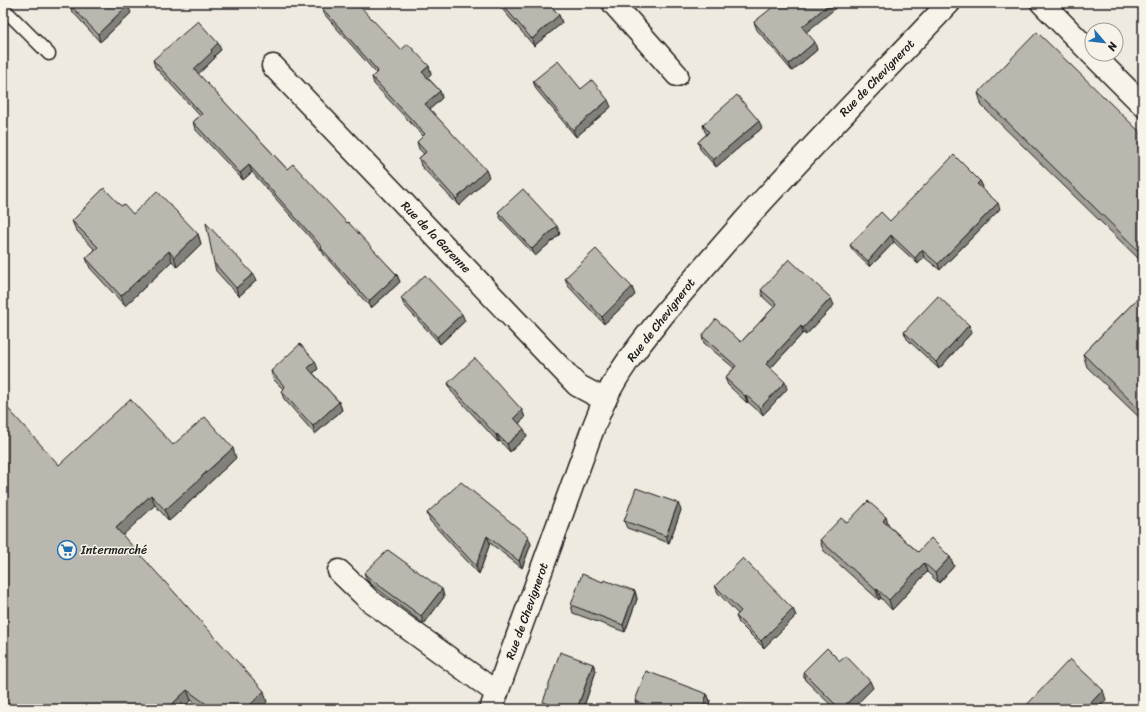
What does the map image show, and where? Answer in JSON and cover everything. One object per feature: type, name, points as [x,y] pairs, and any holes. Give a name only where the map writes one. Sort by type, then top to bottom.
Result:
[{"type":"street","points":[[613,3],[677,75]]},
{"type":"street","name":"Rue de Chevignerot","points":[[494,701],[604,400],[620,373],[636,349],[698,274],[801,158],[949,3]]},
{"type":"street","points":[[1042,3],[1084,46]]},
{"type":"street","points":[[1100,62],[1143,105]]},
{"type":"street","name":"Rue de la Garenne","points":[[273,66],[576,385],[604,400]]},
{"type":"street","points":[[339,571],[369,600],[494,701]]},
{"type":"lane","points":[[3,8],[49,54]]},
{"type":"building","points":[[126,3],[128,5],[98,34],[69,4]]},
{"type":"building","points":[[328,3],[357,3],[401,50],[408,44],[429,66],[422,72],[440,91],[425,104],[486,170],[456,199],[419,158],[426,152],[417,142],[425,134],[372,77],[378,71],[322,8]]},
{"type":"building","points":[[501,3],[548,3],[559,15],[532,39]]},
{"type":"building","points":[[778,3],[830,3],[802,27],[815,42],[789,64],[754,22]]},
{"type":"building","points":[[198,21],[218,43],[211,50],[212,52],[194,69],[287,169],[293,164],[397,275],[369,301],[249,165],[240,173],[193,122],[202,114],[153,60]]},
{"type":"building","points":[[1037,32],[1143,135],[1143,255],[978,93]]},
{"type":"building","points":[[558,61],[581,89],[592,80],[608,100],[573,130],[533,81]]},
{"type":"building","points":[[737,95],[759,121],[713,160],[698,142],[709,132],[703,125]]},
{"type":"building","points":[[954,155],[980,181],[977,184],[998,203],[938,264],[922,250],[915,258],[891,235],[868,261],[850,245],[881,212],[890,221]]},
{"type":"building","points":[[104,188],[121,206],[124,204],[133,214],[157,191],[198,234],[174,257],[169,251],[121,296],[86,258],[98,247],[72,221]]},
{"type":"building","points":[[523,189],[557,226],[532,249],[498,212]]},
{"type":"building","points":[[206,223],[253,274],[236,288],[214,263]]},
{"type":"building","points":[[596,249],[632,287],[602,317],[565,278]]},
{"type":"building","points":[[789,259],[831,298],[803,328],[801,326],[766,364],[785,382],[760,408],[725,378],[736,366],[702,336],[716,319],[741,342],[777,304],[761,290]]},
{"type":"building","points":[[425,275],[462,314],[437,337],[401,298]]},
{"type":"building","points":[[1143,293],[1143,413],[1083,354]]},
{"type":"building","points":[[938,296],[969,325],[936,362],[904,332]]},
{"type":"building","points":[[300,344],[315,361],[308,368],[339,402],[313,426],[281,391],[285,387],[271,371]]},
{"type":"building","points":[[475,358],[522,410],[514,418],[524,429],[507,444],[497,434],[496,435],[448,383]]},
{"type":"building","name":"Intermarché","points":[[130,399],[173,445],[205,417],[233,448],[165,510],[151,495],[116,528],[264,691],[246,709],[213,709],[187,690],[167,709],[3,709],[3,403],[59,465]]},
{"type":"building","points":[[461,482],[528,536],[519,561],[487,536],[476,566],[427,513]]},
{"type":"building","points":[[636,488],[678,503],[666,536],[624,521]]},
{"type":"building","points":[[868,501],[886,517],[883,521],[918,552],[931,538],[950,557],[935,573],[924,563],[889,600],[820,540],[841,518],[847,523]]},
{"type":"building","points":[[388,550],[442,589],[421,616],[364,573]]},
{"type":"building","points":[[743,558],[793,609],[761,641],[736,616],[741,611],[715,586]]},
{"type":"building","points":[[582,574],[603,582],[604,580],[635,591],[623,625],[571,605]]},
{"type":"building","points":[[827,648],[840,661],[846,656],[870,681],[841,709],[803,672]]},
{"type":"building","points":[[560,652],[593,664],[577,709],[562,709],[543,702]]},
{"type":"building","points":[[1070,659],[1103,690],[1085,709],[1023,709]]},
{"type":"building","points":[[646,671],[707,694],[702,709],[655,709],[635,701]]},
{"type":"place","name":"Intermarché","points":[[67,550]]}]
